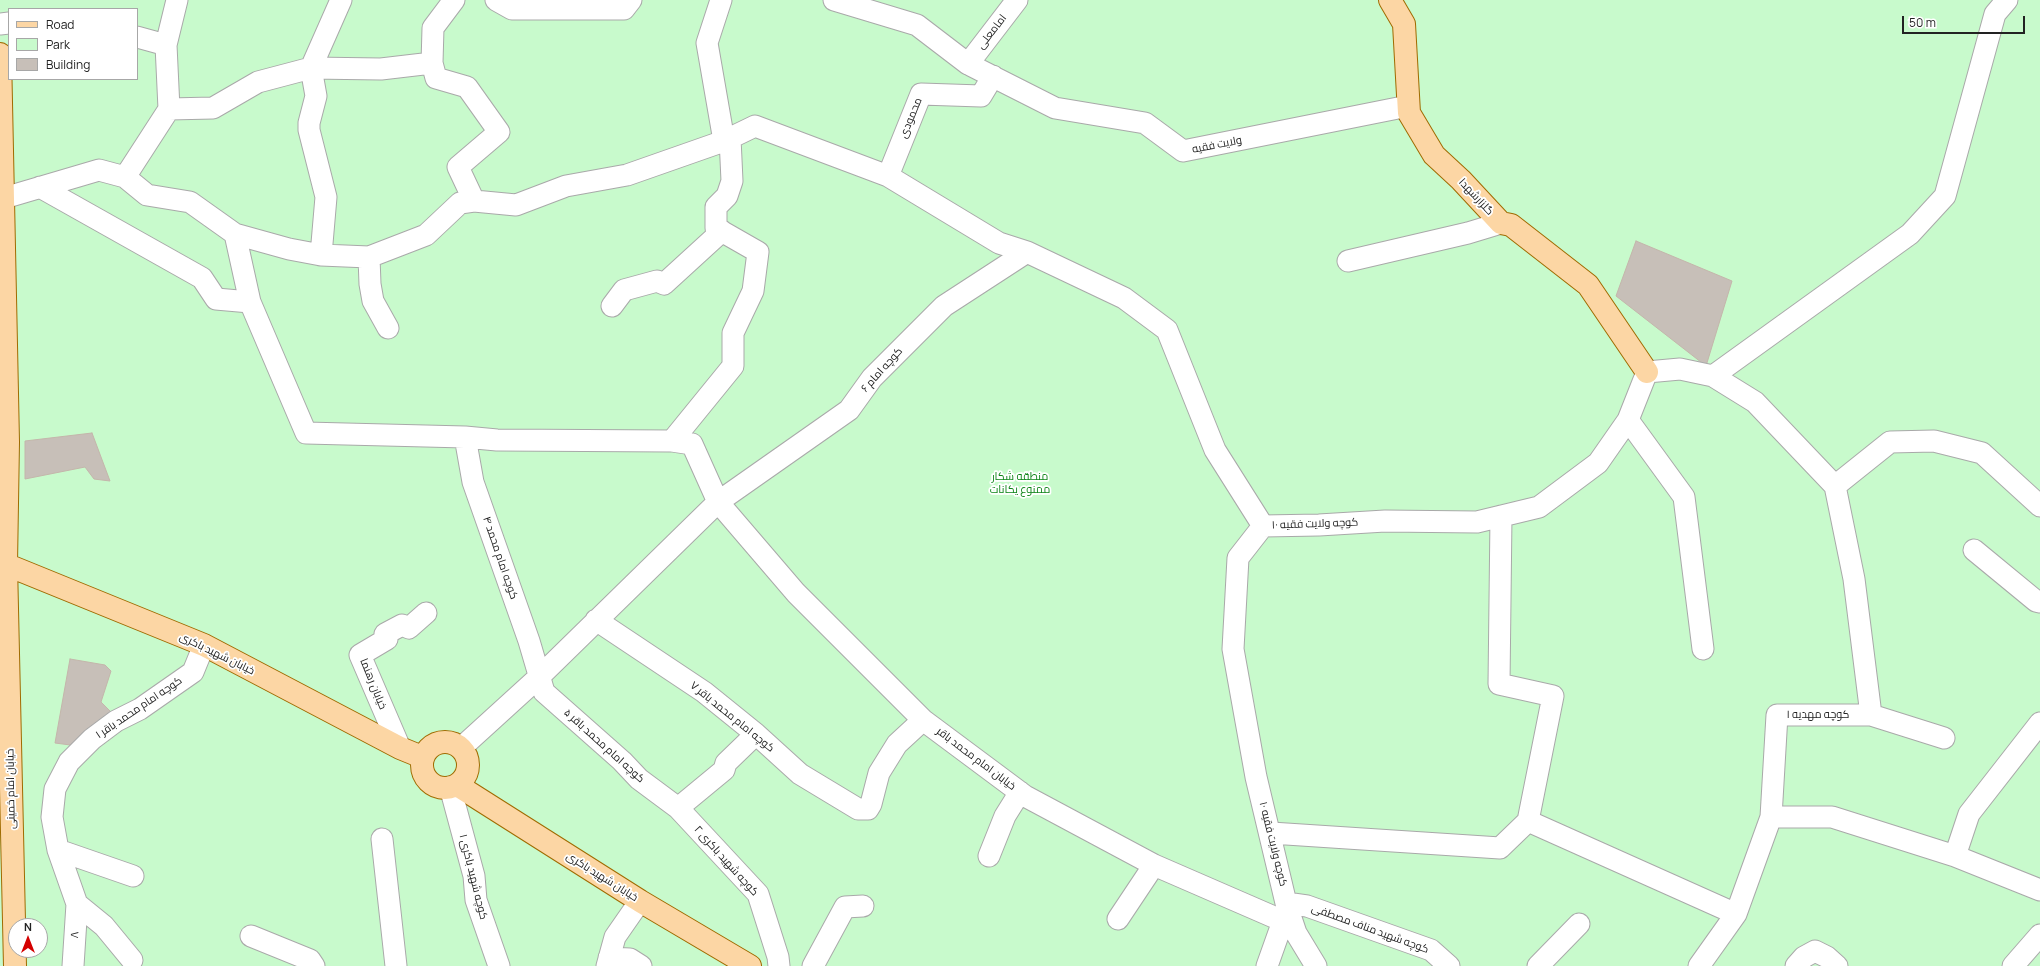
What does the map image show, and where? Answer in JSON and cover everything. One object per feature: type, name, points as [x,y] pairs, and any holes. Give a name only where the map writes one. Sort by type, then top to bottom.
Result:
[{"type":"main road","name":"گلزارشهدا","points":[[1390,0],[1404,24],[1409,113],[1434,155],[1461,180],[1500,223],[1511,225],[1588,285],[1647,372]]},
{"type":"main road","name":"خیابان امام خمینی","points":[[0,54],[8,442],[3,563],[15,966]]},
{"type":"main road","name":"خیابان شهید باکری","points":[[3,563],[204,645],[400,748],[422,757]]},
{"type":"main road","points":[[449,742],[461,748],[467,757],[468,768],[464,778],[453,786],[437,787],[427,780],[422,769],[422,757],[427,749],[435,743],[449,742]]},
{"type":"main road","name":"خیابان شهید باکری","points":[[453,786],[640,901],[750,966]]},
{"type":"street","points":[[125,177],[169,109],[166,45],[177,0]]},
{"type":"street","points":[[321,255],[326,197],[309,130],[309,123],[316,96],[311,68],[341,0]]},
{"type":"street","points":[[454,0],[433,28],[432,63],[436,78],[467,87],[499,132],[458,167],[474,201]]},
{"type":"street","points":[[496,0],[512,9],[624,9],[631,0]]},
{"type":"street","points":[[235,234],[250,302],[306,433],[465,437],[497,440],[672,441],[733,366],[733,334],[753,291],[758,252],[716,228],[716,207],[727,196],[732,181],[727,140],[707,44],[721,0]]},
{"type":"street","name":"ولایت فقیه","points":[[834,0],[917,25],[968,64],[1055,108],[1145,123],[1183,151],[1408,106]]},
{"type":"street","name":"امامعلی","points":[[968,64],[1017,0]]},
{"type":"street","points":[[1713,376],[1910,234],[1945,196],[1995,14],[2007,0]]},
{"type":"street","points":[[138,37],[166,45]]},
{"type":"street","points":[[169,109],[213,108],[258,82],[311,68],[381,69],[432,63]]},
{"type":"street","name":"محمودی","points":[[888,176],[921,94],[981,96],[993,76]]},
{"type":"street","points":[[2,198],[100,170],[125,177],[147,195],[190,202],[235,234],[289,249],[321,255],[369,257],[426,235],[460,203],[474,201],[516,205],[566,186],[627,175],[727,140],[755,126],[888,176],[999,243],[1027,252],[1124,298],[1167,330],[1216,450],[1263,526]]},
{"type":"street","points":[[40,187],[202,278],[216,299],[250,302]]},
{"type":"street","points":[[1348,261],[1468,233],[1500,223]]},
{"type":"street","points":[[612,306],[624,290],[657,281],[664,284],[722,231]]},
{"type":"street","name":"کوچه امام ۶","points":[[461,748],[538,677],[718,502],[849,410],[872,378],[944,306],[1027,252]]},
{"type":"street","points":[[369,257],[370,284],[374,301],[388,328]]},
{"type":"street","points":[[1647,372],[1680,369],[1713,376],[1756,402],[1835,486],[1854,579],[1871,715],[1944,738]]},
{"type":"street","name":"کوچه ولایت فقیه ۱۰","points":[[1288,919],[1270,833],[1256,777],[1233,649],[1238,558],[1263,526],[1319,525],[1385,520],[1477,522],[1539,507],[1598,463],[1628,420],[1647,372]]},
{"type":"street","points":[[1628,420],[1684,497],[1703,649]]},
{"type":"street","name":"کوچه امام محمد ۴","points":[[465,437],[473,482],[529,641],[538,677]]},
{"type":"street","points":[[1835,486],[1890,442],[1934,440],[1982,453],[2040,506]]},
{"type":"street","name":"خیابان امام محمد باقر","points":[[672,441],[692,444],[718,502],[796,593],[923,720],[1020,792],[1154,865],[1288,919]]},
{"type":"street","points":[[1270,833],[1500,848],[1528,821],[1554,696],[1499,684],[1501,516]]},
{"type":"street","points":[[1974,550],[2036,601],[2040,602]]},
{"type":"street","name":"خیابان رهنما","points":[[400,748],[360,655],[387,639],[385,634],[402,625],[409,628],[426,613]]},
{"type":"street","name":"کوچه امام محمد باقر ۷","points":[[596,620],[704,692],[756,734],[800,774],[858,809],[868,809],[871,804],[879,773],[898,744],[923,720]]},
{"type":"street","name":"کوچه امام محمد باقر ۱","points":[[77,904],[58,850],[52,816],[55,789],[69,762],[92,739],[116,721],[140,709],[193,672],[204,645]]},
{"type":"street","name":"کوچه امام محمد باقر ۵","points":[[538,677],[544,692],[559,707],[622,761],[639,779],[678,808]]},
{"type":"street","name":"کوچه مهدیه ۱","points":[[1700,966],[1736,914],[1771,816],[1777,715],[1871,715]]},
{"type":"street","points":[[1955,856],[1970,814],[2040,723]]},
{"type":"street","points":[[678,808],[724,770],[726,763],[756,734]]},
{"type":"street","name":"کوچه شهید باکری ۱","points":[[453,786],[474,876],[476,900],[499,966]]},
{"type":"street","points":[[989,856],[1005,816],[1020,792]]},
{"type":"street","name":"کوچه شهید باکری ۲","points":[[678,808],[758,894],[778,957],[778,966]]},
{"type":"street","points":[[1771,816],[1832,817],[1955,856],[2040,890]]},
{"type":"street","points":[[1528,821],[1736,914]]},
{"type":"street","points":[[382,840],[396,966]]},
{"type":"street","points":[[58,850],[133,876]]},
{"type":"street","points":[[1118,919],[1154,865]]},
{"type":"street","points":[[640,901],[615,937],[608,962],[630,959],[641,966]]},
{"type":"street","points":[[77,904],[104,926],[132,960]]},
{"type":"street","name":"۸","points":[[74,966],[77,904]]},
{"type":"street","points":[[813,966],[845,908],[863,906]]},
{"type":"street","name":"کوچه شهید مناف مصطفی","points":[[1288,919],[1307,906],[1431,950],[1449,966]]},
{"type":"street","points":[[1268,966],[1288,919]]},
{"type":"street","points":[[1288,919],[1316,966]]},
{"type":"street","points":[[1538,966],[1579,924]]},
{"type":"street","points":[[2013,966],[2040,935]]},
{"type":"street","points":[[251,936],[310,960],[314,966]]},
{"type":"street","points":[[1796,966],[1804,957],[1815,951],[1827,957],[1837,966]]},
{"type":"green space","name":"منطقه شکار ممنوع یکانات","points":[[0,0],[2040,0],[2040,966],[0,966]]},
{"type":"building","points":[[1636,241],[1732,281],[1706,366],[1616,296]]},
{"type":"building","points":[[92,433],[110,481],[94,479],[85,467],[25,479],[25,441]]},
{"type":"building","points":[[70,659],[105,665],[111,671],[101,702],[113,714],[78,746],[55,743]]}]
